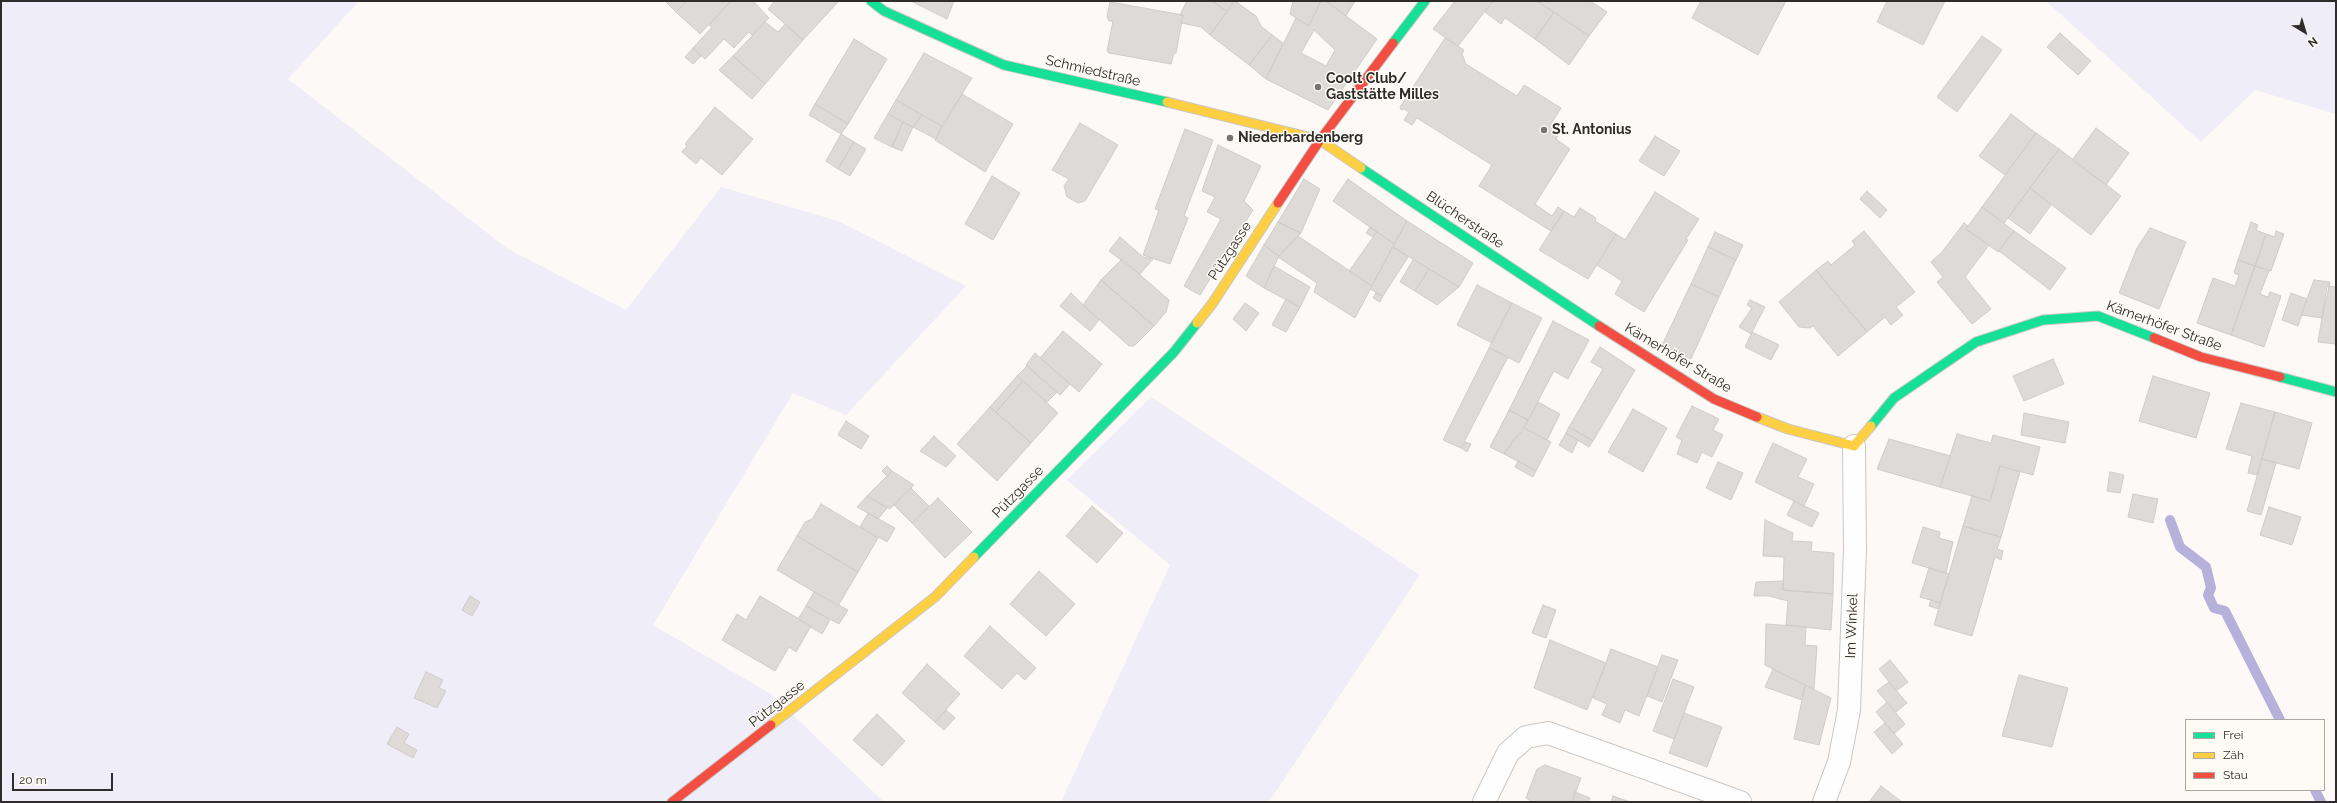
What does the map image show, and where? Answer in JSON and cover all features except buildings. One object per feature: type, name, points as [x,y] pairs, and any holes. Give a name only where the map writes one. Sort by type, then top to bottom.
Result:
[{"type":"street","name":"Schmiedstraße","points":[[871,1],[884,12],[1004,65],[1105,87],[1320,140]]},
{"type":"street","name":"Pützgasse","points":[[672,802],[936,597],[1174,352],[1212,304],[1320,140],[1425,1]]},
{"type":"street","name":"Blücherstraße","points":[[1320,140],[1595,324]]},
{"type":"street","name":"Kämerhöfer Straße","points":[[1595,324],[1714,399],[1788,429],[1854,446],[1894,398],[1976,342],[2043,320],[2098,316],[2201,357],[2336,392]]},
{"type":"street","name":"Im Winkel","points":[[1824,802],[1839,762],[1849,710],[1855,549],[1854,446]]},
{"type":"street","points":[[1484,802],[1508,753],[1526,737],[1548,733],[1740,802]]},
{"type":"shaded area","points":[[1,1],[359,1],[288,79],[508,249],[626,310],[721,187],[838,221],[966,286],[846,415],[793,393],[653,625],[771,694],[884,802],[1,802]]},
{"type":"shaded area","points":[[2046,1],[2336,1],[2336,114],[2255,90],[2201,142]]},
{"type":"shaded area","points":[[1151,397],[1420,575],[1269,802],[1061,802],[1170,565],[1067,480]]},
{"type":"waterway","points":[[2170,520],[2180,547],[2206,567],[2211,588],[2208,595],[2214,608],[2225,611],[2279,719]]},
{"type":"waterway","points":[[2316,791],[2321,802]]},
{"type":"traffic: fast","points":[[871,1],[884,11],[1004,65],[1167,102]]},
{"type":"traffic: fast","points":[[1393,43],[1425,1]]},
{"type":"traffic: fast","points":[[1361,168],[1599,326]]},
{"type":"traffic: fast","points":[[1871,426],[1894,398],[1976,342],[2043,320],[2098,316],[2154,338]]},
{"type":"traffic: fast","points":[[974,557],[1174,352],[1197,323]]},
{"type":"traffic: fast","points":[[2280,377],[2336,392]]},
{"type":"traffic: slow","points":[[1167,102],[1320,140],[1361,168]]},
{"type":"traffic: slow","points":[[1197,323],[1212,304],[1278,203]]},
{"type":"traffic: slow","points":[[1757,417],[1788,429],[1854,446],[1871,426]]},
{"type":"traffic: slow","points":[[771,725],[935,597],[974,557]]},
{"type":"traffic: jam","points":[[1278,203],[1320,140],[1393,43]]},
{"type":"traffic: jam","points":[[1599,326],[1714,399],[1757,417]]},
{"type":"traffic: jam","points":[[2154,338],[2201,357],[2280,377]]},
{"type":"traffic: jam","points":[[672,802],[771,725]]},
{"type":"place","name":"Coolt Club/ Gaststätte Milles","points":[[1318,87]]},
{"type":"place","name":"St. Antonius","points":[[1544,130]]},
{"type":"place","name":"Niederbardenberg","points":[[1230,138]]}]
